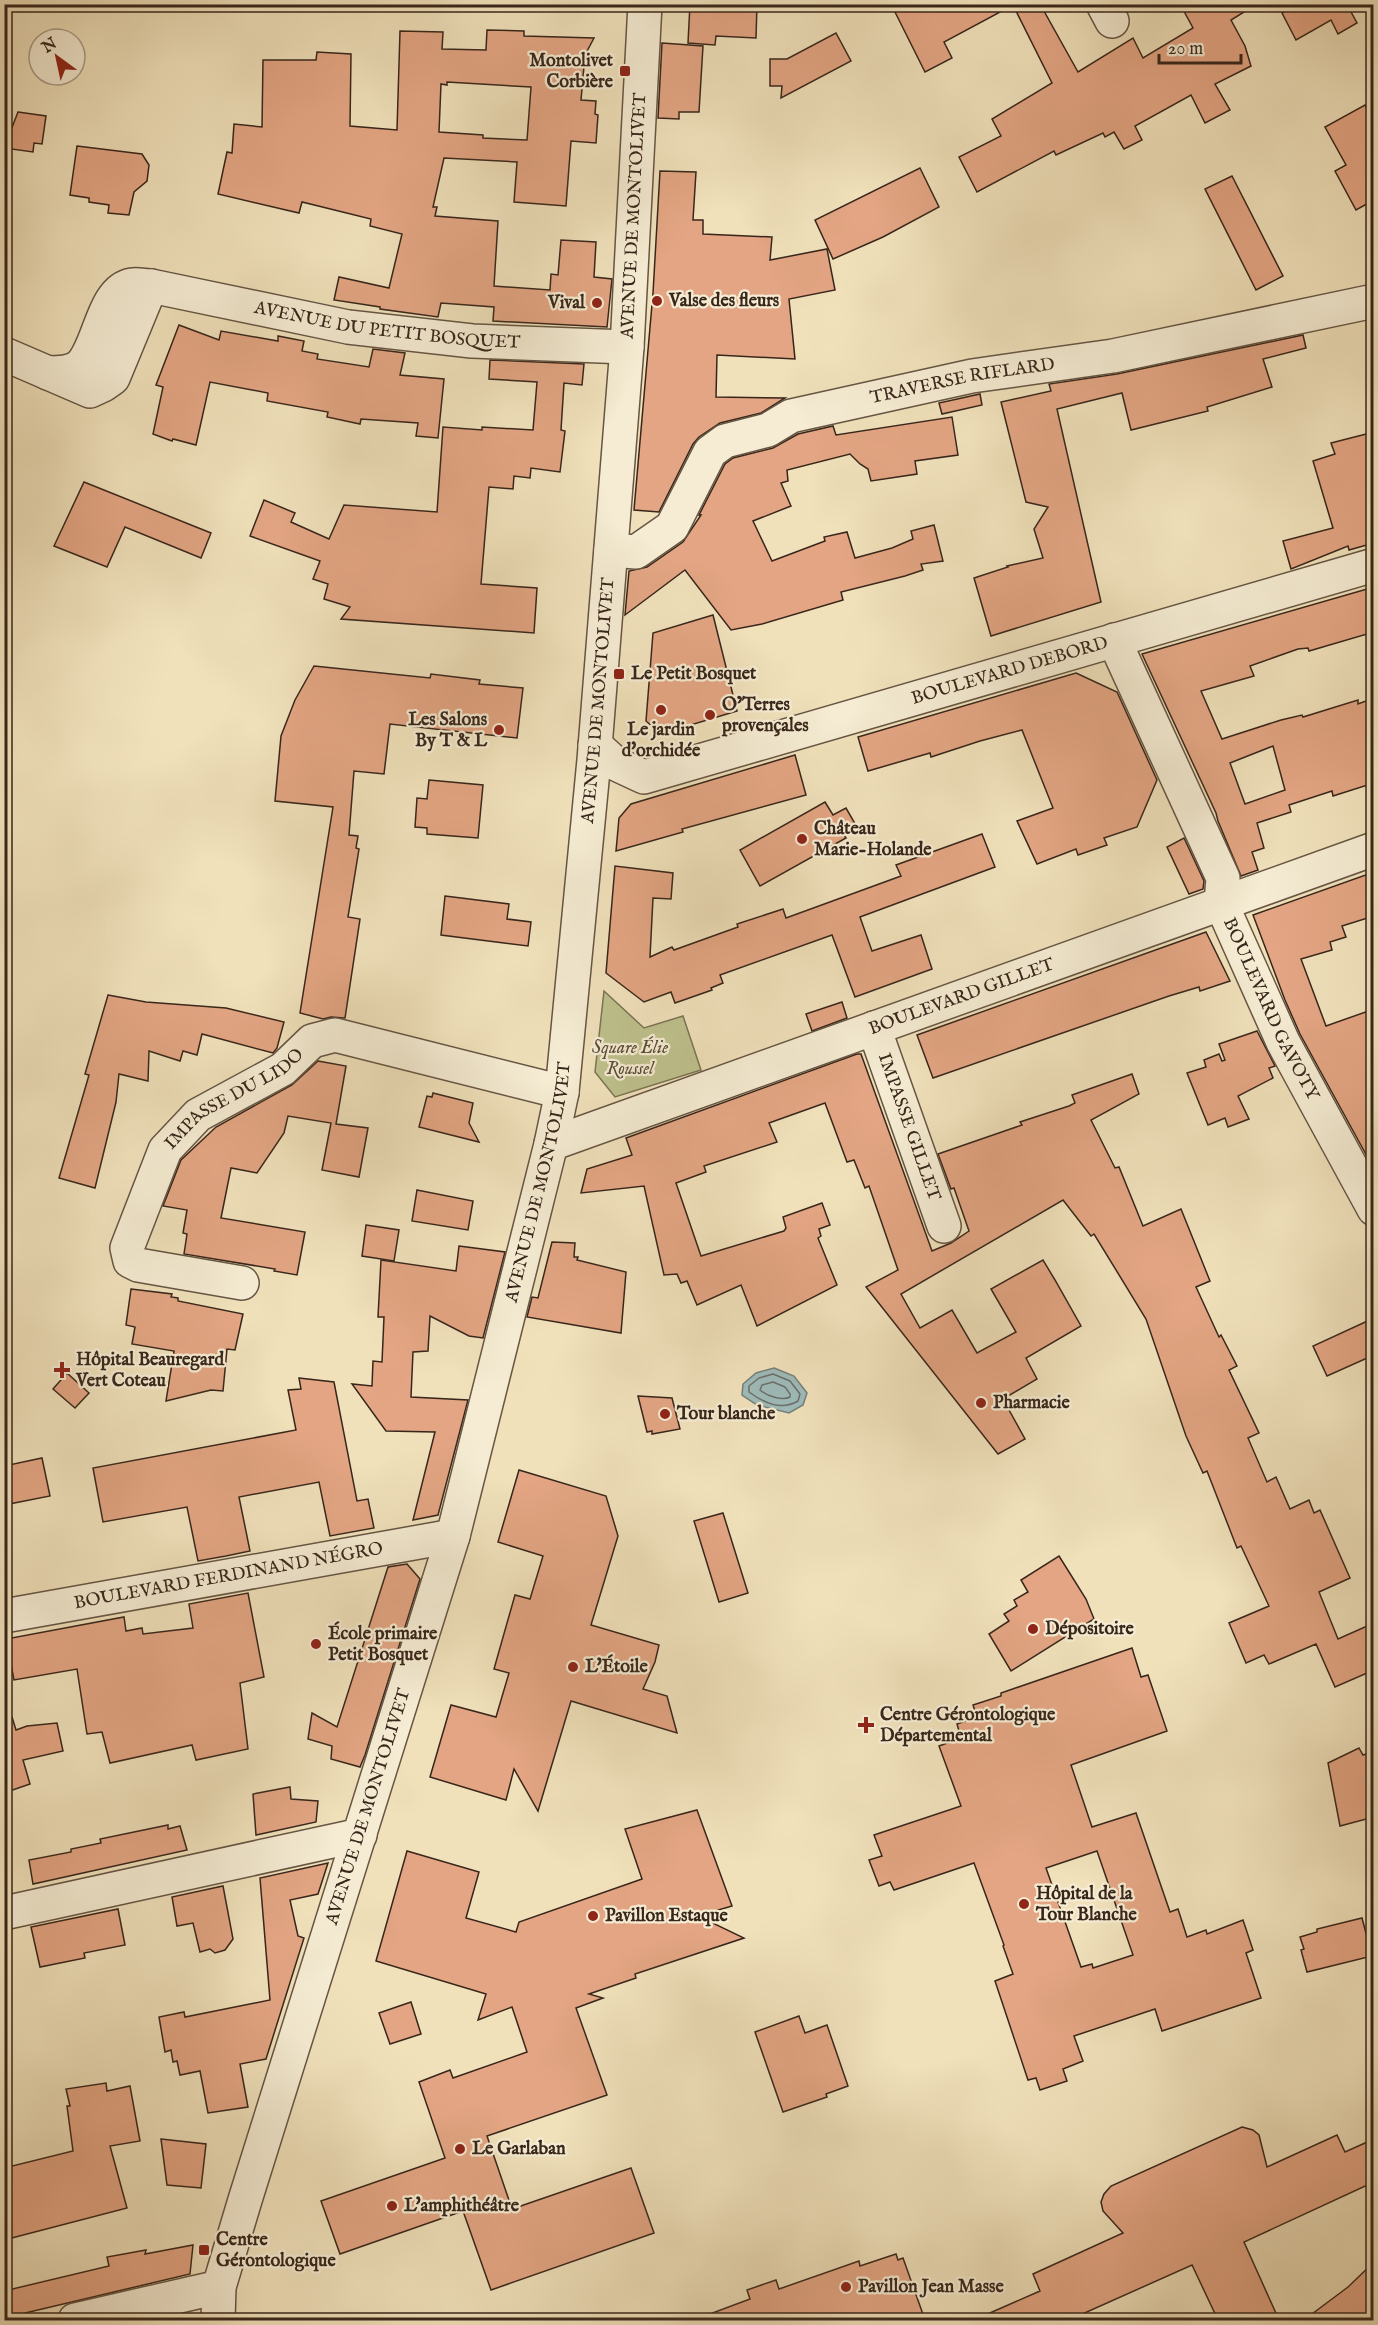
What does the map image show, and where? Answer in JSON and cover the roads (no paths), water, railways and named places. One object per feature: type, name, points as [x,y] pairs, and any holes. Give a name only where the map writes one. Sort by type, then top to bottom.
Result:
[{"type":"street","name":"AVENUE DE MONTOLIVET","points":[[218,2320],[219,2287],[274,2104],[453,1536],[562,1092],[595,745],[627,347],[645,4]]},
{"type":"street","name":"AVENUE DU PETIT BOSQUET","points":[[4,354],[48,373],[64,373],[79,367],[89,352],[111,302],[120,291],[131,285],[151,286],[348,327],[472,341],[627,347]]},
{"type":"street","name":"TRAVERSE RIFLARD","points":[[611,550],[636,552],[672,527],[710,452],[725,441],[768,430],[791,416],[972,376],[1113,356],[1239,328],[1372,303]]},
{"type":"street","name":"BOULEVARD DEBORD","points":[[589,812],[644,777],[1374,565]]},
{"type":"street","name":"BOULEVARD GAVOTY","points":[[1114,640],[1223,878],[1221,903],[1283,1042],[1374,1209]]},
{"type":"street","points":[[595,745],[616,764],[644,777]]},
{"type":"street","name":"BOULEVARD GILLET","points":[[551,1144],[1374,849]]},
{"type":"street","name":"IMPASSE GILLET","points":[[874,1028],[944,1226]]},
{"type":"street","name":"IMPASSE DU LIDO","points":[[242,1283],[138,1265],[130,1261],[127,1248],[165,1150],[198,1115],[283,1069],[312,1041],[334,1035],[562,1092]]},
{"type":"street","name":"BOULEVARD FERDINAND NÉGRO","points":[[4,1616],[453,1536]]},
{"type":"street","points":[[4,1913],[360,1835]]},
{"type":"street","points":[[75,2320],[219,2287]]},
{"type":"water","points":[[774,1368],[794,1376],[807,1393],[803,1405],[789,1413],[757,1405],[742,1395],[743,1384],[756,1373]]},
{"type":"place","name":"Montolivet Corbière","points":[[625,71]]},
{"type":"place","name":"Valse des fleurs","points":[[657,301]]},
{"type":"place","name":"Vival","points":[[597,303]]},
{"type":"place","name":"Le Petit Bosquet","points":[[619,674]]},
{"type":"place","name":"Le jardin d'orchidée","points":[[661,710]]},
{"type":"place","name":"O’Terres provençales","points":[[710,715]]},
{"type":"place","name":"Les Salons By T & L","points":[[499,730]]},
{"type":"place","name":"Château Marie-Holande","points":[[802,839]]},
{"type":"place","name":"Hôpital Beauregard Vert Coteau","points":[[62,1370]]},
{"type":"place","name":"Pharmacie","points":[[981,1403]]},
{"type":"place","name":"Tour blanche","points":[[665,1414]]},
{"type":"place","name":"Dépositoire","points":[[1033,1629]]},
{"type":"place","name":"École primaire Petit Bosquet","points":[[316,1644]]},
{"type":"place","name":"L'Étoile","points":[[573,1667]]},
{"type":"place","name":"Centre Gérontologique Départemental","points":[[866,1725]]},
{"type":"place","name":"Hôpital de la Tour Blanche","points":[[1024,1904]]},
{"type":"place","name":"Pavillon Estaque","points":[[593,1916]]},
{"type":"place","name":"Le Garlaban","points":[[460,2149]]},
{"type":"place","name":"L'amphithéâtre","points":[[392,2206]]},
{"type":"place","name":"Centre Gérontologique","points":[[204,2250]]},
{"type":"place","name":"Pavillon Jean Masse","points":[[846,2287]]},
{"type":"park label","name":"Square Élie Roussel","points":[[630,1058]]}]
